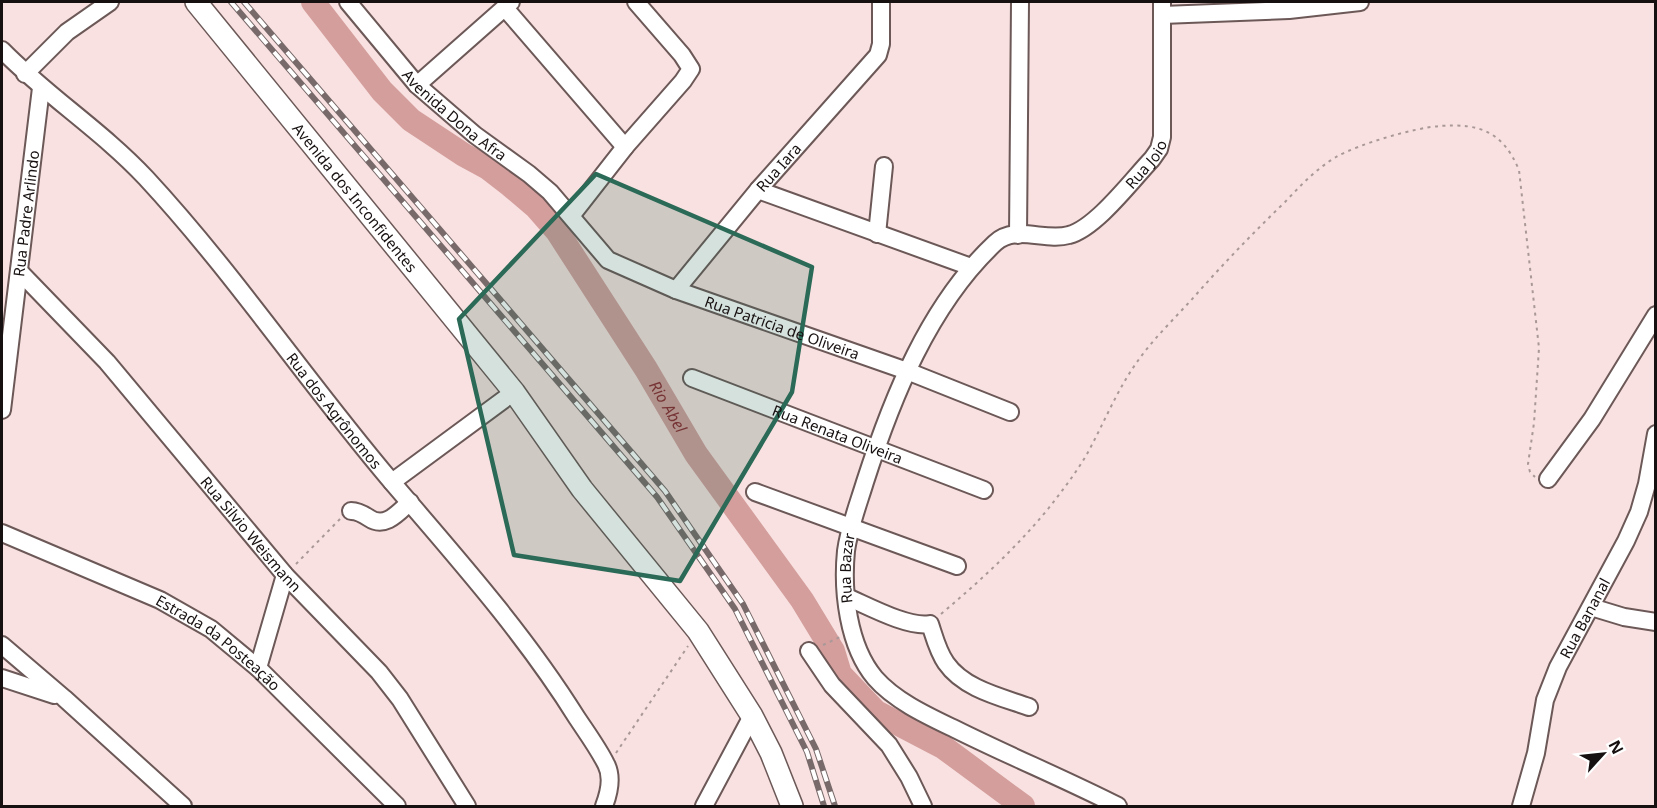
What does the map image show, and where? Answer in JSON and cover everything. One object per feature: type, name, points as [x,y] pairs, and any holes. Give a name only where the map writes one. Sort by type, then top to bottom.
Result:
[{"type":"main road","name":"Avenida dos Inconfidentes","points":[[196,2],[514,392],[582,489],[698,630],[752,716],[771,753],[792,807]]},
{"type":"street","points":[[25,74],[67,32],[110,2]]},
{"type":"street","name":"Avenida Dona Afra","points":[[350,2],[417,84],[475,135],[529,174],[550,192],[571,216]]},
{"type":"street","points":[[571,216],[625,147],[691,69],[682,55],[636,2]]},
{"type":"street","name":"Rua Iara","points":[[676,290],[758,190],[878,55],[881,44],[880,2]]},
{"type":"street","points":[[1018,235],[1020,2]]},
{"type":"street","points":[[1162,8],[1288,6],[1360,2]]},
{"type":"street","points":[[417,84],[509,5],[625,147]]},
{"type":"street","name":"Rua Joio","points":[[1018,235],[1060,236],[1082,230],[1156,154],[1162,137],[1162,8]]},
{"type":"street","name":"Rua dos Agrônomos","points":[[2,50],[25,74],[100,136],[145,177],[243,295],[392,482],[517,632],[563,695],[608,765]]},
{"type":"street","name":"Rua Padre Arlindo","points":[[2,410],[41,88]]},
{"type":"street","points":[[878,234],[884,166]]},
{"type":"street","points":[[758,190],[970,267]]},
{"type":"street","name":"Rua Patricia de Oliveira","points":[[571,216],[608,260],[676,290],[907,371],[1010,412]]},
{"type":"street","name":"Rua Bazar","points":[[1018,235],[1001,238],[970,267],[951,294],[907,371],[876,448],[851,527],[846,550],[847,597],[851,623],[866,664],[875,678],[888,690],[932,718],[1118,807]]},
{"type":"street","name":"Rua Silvio Weismann","points":[[19,271],[107,362],[285,575],[379,672],[400,699],[467,807]]},
{"type":"street","points":[[1548,479],[1592,419],[1656,315]]},
{"type":"street","name":"Rua Renata Oliveira","points":[[692,378],[984,490]]},
{"type":"street","points":[[392,482],[514,392]]},
{"type":"street","name":"Rua Bananal","points":[[1521,807],[1536,753],[1545,700],[1558,667],[1626,541],[1639,512],[1647,484],[1656,434]]},
{"type":"street","points":[[755,492],[957,566]]},
{"type":"street","points":[[351,511],[358,511],[375,522],[381,523],[394,516],[410,502]]},
{"type":"street","name":"Estrada da Posteação","points":[[2,533],[177,609],[211,629],[258,668],[398,807]]},
{"type":"street","points":[[258,668],[285,575]]},
{"type":"street","points":[[847,597],[910,623],[930,624],[942,656],[952,670],[968,683],[1029,707]]},
{"type":"street","points":[[1591,607],[1624,617],[1656,622]]},
{"type":"street","points":[[2,645],[64,698],[183,807]]},
{"type":"street","points":[[814,649],[832,685],[889,745],[909,777],[923,807]]},
{"type":"street","points":[[2,678],[64,698]]},
{"type":"street","points":[[704,807],[752,716]]},
{"type":"street","points":[[604,807],[610,779],[608,765]]},
{"type":"path","points":[[930,624],[989,574],[1041,517],[1081,463],[1137,362],[1234,252],[1317,169],[1352,148],[1432,126],[1474,127],[1489,133],[1503,142],[1512,154],[1519,170],[1539,348],[1534,423],[1528,464],[1530,472],[1535,477],[1548,479]]},
{"type":"path","points":[[285,575],[344,515],[351,511]]},
{"type":"path","points":[[608,765],[698,630]]},
{"type":"path","points":[[814,649],[838,638]]},
{"type":"highlighted area","points":[[596,174],[812,267],[792,392],[680,581],[514,555],[459,319]]},
{"type":"waterway","name":"Rio Abel","points":[[313,2],[382,91],[411,120],[488,168],[536,207],[557,231],[646,369],[696,454],[802,600],[833,651],[840,674],[876,712],[943,747],[1023,806]]},
{"type":"railway","points":[[231,2],[657,497],[735,609],[807,752],[824,806]]},
{"type":"railway","points":[[244,2],[665,491],[743,604],[816,749],[835,806]]}]
